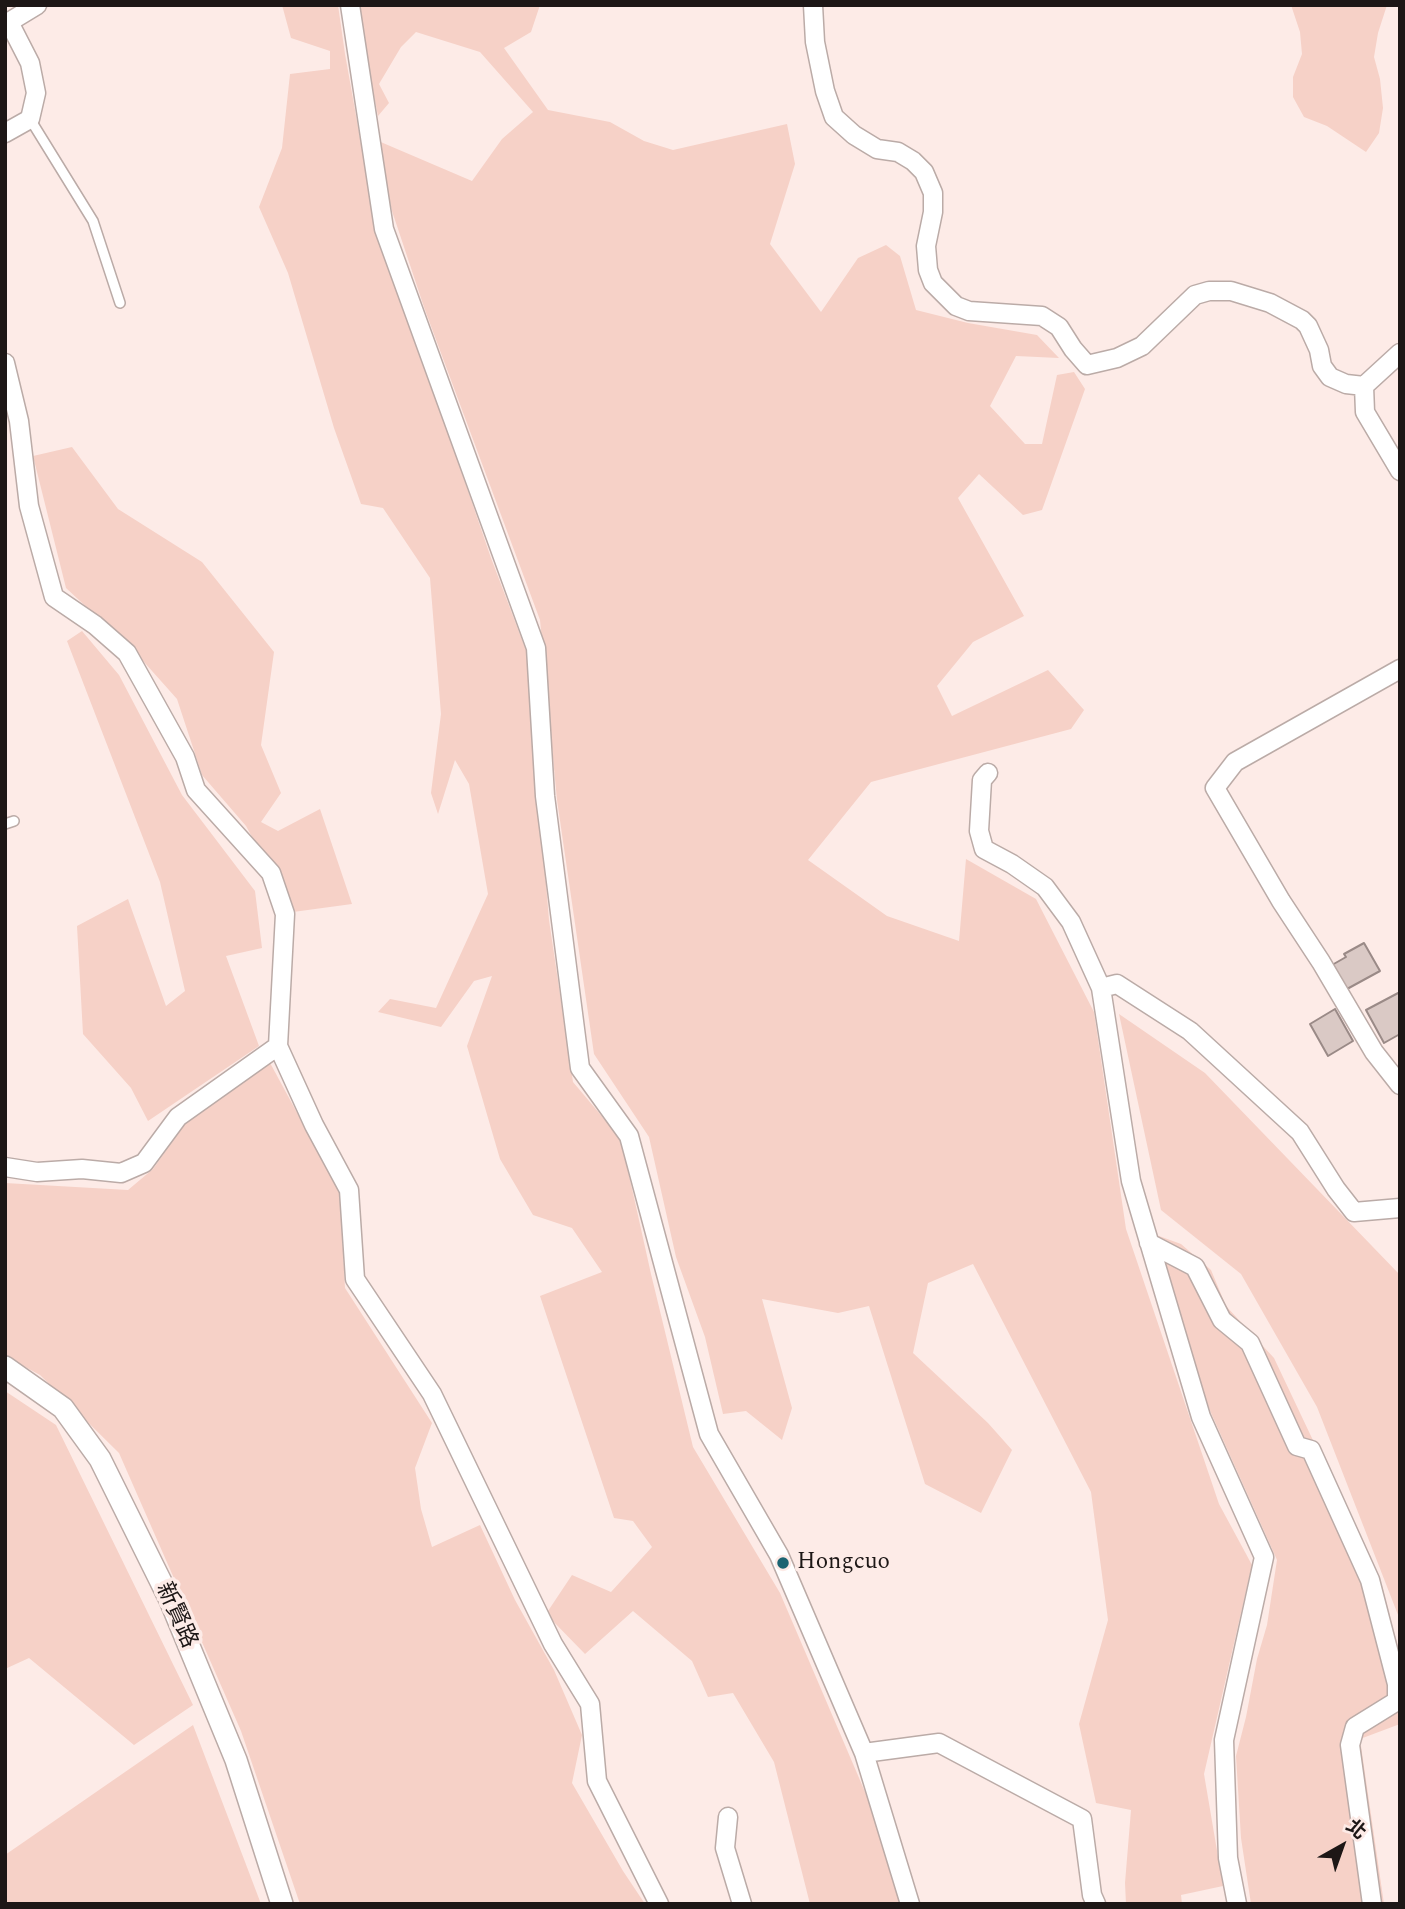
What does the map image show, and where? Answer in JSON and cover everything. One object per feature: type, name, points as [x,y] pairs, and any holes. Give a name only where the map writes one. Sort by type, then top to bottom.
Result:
[{"type":"street","points":[[5,133],[30,119],[37,93],[30,63],[9,22],[37,5]]},
{"type":"street","points":[[350,5],[384,229],[536,648],[545,796],[580,1068],[629,1136],[709,1434],[779,1555],[864,1753],[910,1904]]},
{"type":"street","points":[[813,5],[816,42],[825,91],[834,117],[854,135],[877,149],[898,152],[913,160],[924,172],[933,193],[933,212],[926,246],[928,270],[933,283],[956,306],[969,311],[1042,316],[1059,327],[1087,365],[1117,358],[1142,346],[1195,295],[1209,291],[1231,291],[1270,303],[1302,320],[1308,326],[1319,350],[1322,366],[1330,377],[1346,384],[1364,386],[1400,353]]},
{"type":"street","points":[[5,363],[19,421],[29,506],[54,597],[95,625],[127,653],[185,757],[196,790],[271,873],[285,914],[278,1046],[314,1125],[349,1190],[355,1279],[432,1394],[553,1644],[590,1704],[597,1781],[659,1904]]},
{"type":"street","points":[[1364,386],[1365,412],[1400,471]]},
{"type":"street","points":[[1400,668],[1235,761],[1214,788],[1374,1052],[1400,1085]]},
{"type":"street","points":[[988,773],[982,780],[979,831],[984,849],[1045,887],[1070,922],[1101,988],[1131,1181],[1201,1417],[1264,1556],[1224,1740],[1228,1858],[1237,1904]]},
{"type":"street","points":[[1101,988],[1118,984],[1190,1031],[1300,1132],[1354,1212],[1400,1208]]},
{"type":"street","points":[[5,1167],[37,1172],[82,1168],[121,1172],[144,1163],[178,1117],[278,1046]]},
{"type":"street","points":[[1149,1243],[1195,1267],[1222,1320],[1251,1343],[1297,1446],[1311,1450],[1370,1580],[1397,1684],[1397,1701],[1355,1727],[1350,1745],[1372,1904]]},
{"type":"street","name":"新賢路","points":[[5,1367],[63,1408],[100,1459],[164,1588],[236,1760],[282,1904]]},
{"type":"street","points":[[864,1753],[939,1743],[1082,1819],[1092,1895],[1096,1904]]},
{"type":"street","points":[[728,1817],[725,1848],[742,1904]]},
{"type":"lane","points":[[30,119],[93,221],[120,303]]},
{"type":"shaded area","points":[[282,5],[338,5],[377,233],[527,653],[549,920],[573,1082],[621,1139],[693,1447],[780,1593],[880,1827],[900,1904],[810,1904],[774,1762],[733,1693],[708,1697],[692,1661],[633,1611],[585,1654],[546,1614],[572,1575],[611,1592],[652,1547],[633,1521],[614,1518],[540,1296],[602,1272],[572,1228],[533,1215],[500,1159],[467,1046],[492,976],[474,981],[441,1027],[378,1012],[390,999],[436,1008],[488,894],[469,784],[455,760],[438,814],[431,793],[441,714],[430,578],[383,508],[361,504],[334,428],[288,273],[259,207],[282,148],[290,74],[330,69],[330,51],[291,38]]},
{"type":"shaded area","points":[[356,5],[540,5],[531,32],[504,48],[548,110],[610,122],[644,141],[673,150],[787,124],[795,164],[770,244],[821,312],[858,258],[886,245],[900,256],[916,310],[968,323],[1037,335],[1059,358],[1016,356],[990,406],[1025,444],[1042,444],[1057,375],[1074,372],[1085,389],[1042,510],[1023,515],[979,474],[958,498],[1024,616],[973,642],[937,686],[952,716],[1048,670],[1084,710],[1071,729],[871,782],[808,860],[887,916],[959,941],[966,859],[1036,899],[1094,1012],[1126,1229],[1219,1504],[1252,1565],[1204,1774],[1223,1886],[1181,1895],[1182,1904],[1126,1904],[1125,1883],[1131,1810],[1096,1803],[1079,1724],[1108,1620],[1091,1492],[973,1264],[928,1283],[913,1353],[988,1423],[1012,1450],[981,1513],[925,1484],[869,1306],[838,1313],[762,1299],[792,1408],[782,1440],[746,1411],[723,1414],[705,1337],[676,1257],[649,1137],[594,1054],[557,800],[540,620],[425,310],[392,211],[376,140],[472,181],[502,139],[533,112],[480,52],[416,32],[401,47],[379,84],[389,103],[378,116]]},
{"type":"shaded area","points":[[1291,5],[1387,5],[1374,57],[1383,108],[1379,133],[1366,152],[1327,126],[1304,117],[1293,97],[1293,77],[1302,54],[1300,32]]},
{"type":"shaded area","points":[[72,447],[118,509],[202,562],[274,652],[261,745],[281,793],[261,822],[278,831],[320,809],[352,904],[293,912],[246,826],[202,775],[177,699],[136,653],[66,588],[33,456]]},
{"type":"shaded area","points":[[82,631],[119,675],[182,795],[255,891],[262,948],[226,956],[259,1046],[148,1121],[131,1088],[83,1034],[77,926],[128,899],[166,1006],[185,991],[160,882],[67,641]]},
{"type":"shaded area","points":[[1119,1014],[1205,1073],[1400,1275],[1400,1620],[1317,1407],[1241,1274],[1161,1210]]},
{"type":"shaded area","points":[[269,1061],[340,1192],[345,1288],[432,1423],[415,1468],[421,1509],[432,1547],[480,1525],[515,1600],[554,1670],[582,1735],[572,1783],[645,1904],[300,1904],[241,1731],[119,1453],[40,1375],[5,1356],[5,1183],[128,1190],[153,1169],[186,1122]]},
{"type":"shaded area","points":[[1148,1232],[1181,1244],[1211,1270],[1226,1306],[1274,1358],[1382,1586],[1400,1655],[1400,1724],[1360,1739],[1384,1904],[1251,1904],[1241,1838],[1236,1756],[1267,1625],[1277,1560],[1211,1413],[1182,1337]]},
{"type":"shaded area","points":[[5,1391],[56,1425],[193,1705],[134,1745],[29,1658],[5,1669]]},
{"type":"shaded area","points":[[193,1725],[261,1904],[5,1904],[5,1855]]},
{"type":"building","points":[[1364,943],[1380,971],[1347,989],[1332,965],[1346,957],[1344,954]]},
{"type":"building","points":[[1400,992],[1400,1034],[1384,1043],[1366,1010]]},
{"type":"building","points":[[1335,1009],[1353,1041],[1328,1056],[1310,1024]]},
{"type":"place","name":"Hongcuo","points":[[783,1563]]}]
